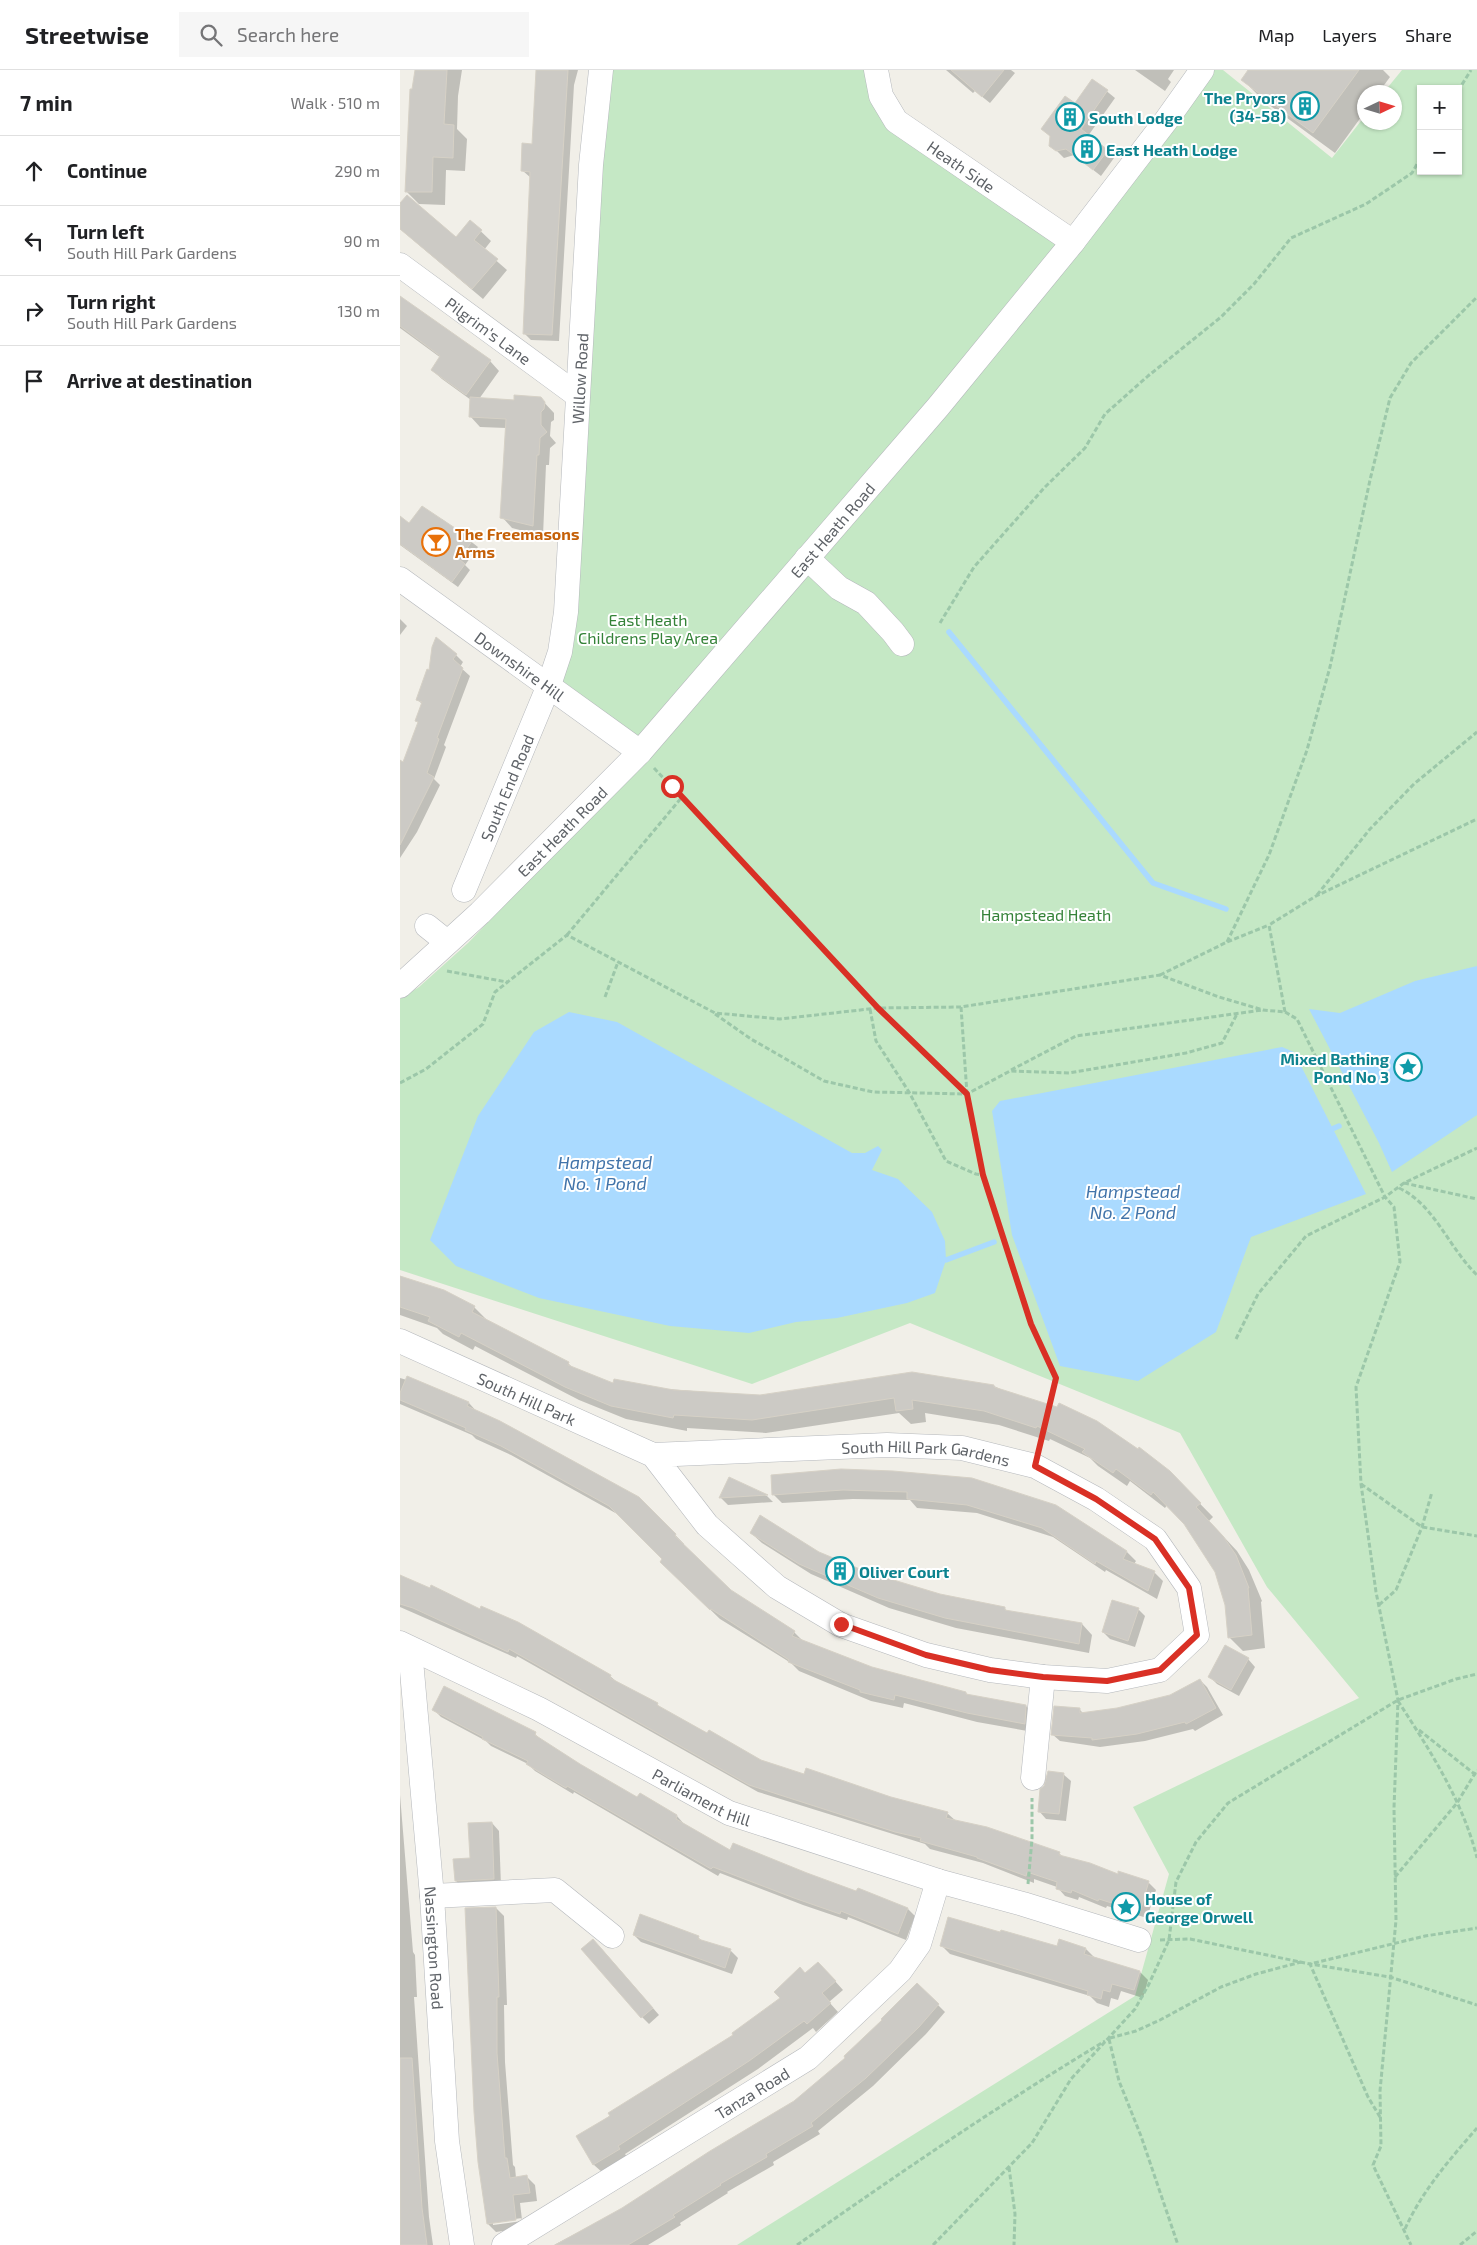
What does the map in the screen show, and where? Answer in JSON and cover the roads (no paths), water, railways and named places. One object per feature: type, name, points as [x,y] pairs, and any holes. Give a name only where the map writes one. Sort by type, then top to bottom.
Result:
[{"type":"street","name":"Willow Road","points":[[549,685],[560,652],[566,612],[591,165],[601,70]]},
{"type":"street","name":"Heath Side","points":[[876,70],[881,96],[896,121],[1073,242]]},
{"type":"street","name":"East Heath Road","points":[[400,986],[480,914],[640,752],[938,407],[1073,242],[1202,70]]},
{"type":"street","name":"Pilgrim's Lane","points":[[400,265],[577,395]]},
{"type":"street","points":[[807,558],[839,588],[866,603],[902,644]]},
{"type":"street","name":"Downshire Hill","points":[[400,579],[640,752]]},
{"type":"street","name":"South End Road","points":[[464,890],[549,685]]},
{"type":"street","points":[[427,926],[447,942]]},
{"type":"street","name":"South Hill Park","points":[[400,1342],[654,1455]]},
{"type":"street","name":"South Hill Park Gardens","points":[[897,1446],[962,1448],[1035,1466],[1096,1499],[1155,1539],[1189,1588],[1197,1635],[1160,1670],[1107,1681],[1043,1677],[990,1670],[926,1655],[841,1624],[777,1587],[707,1525],[654,1455],[897,1446]]},
{"type":"street","name":"Parliament Hill","points":[[407,1646],[539,1709],[729,1813],[938,1881],[1023,1904],[1139,1940]]},
{"type":"street","name":"Nassington Road","points":[[407,1646],[410,1660],[432,1896],[447,2141],[462,2245]]},
{"type":"street","points":[[1033,1778],[1043,1677]]},
{"type":"street","name":"Tanza Road","points":[[504,2245],[808,2058],[900,1971],[919,1944],[938,1881]]},
{"type":"street","points":[[432,1896],[555,1890],[612,1936]]},
{"type":"water","name":"Mixed Bathing Pond No 3","points":[[1477,966],[1477,1115],[1392,1172],[1379,1143],[1309,1009],[1340,1013],[1415,981]]},
{"type":"water","name":"Hampstead No. 1 Pond","points":[[569,1012],[617,1022],[852,1153],[865,1153],[878,1146],[882,1150],[872,1170],[898,1179],[932,1212],[945,1241],[946,1260],[935,1293],[907,1303],[837,1318],[796,1322],[749,1333],[670,1326],[539,1298],[456,1266],[430,1240],[478,1116],[534,1032]]},
{"type":"water","name":"Hampstead No. 2 Pond","points":[[1282,1047],[1294,1052],[1366,1194],[1251,1237],[1216,1332],[1138,1381],[1060,1366],[1012,1235],[992,1111],[1000,1101]]},
{"type":"waterway","points":[[949,632],[1153,883],[1226,909]]},
{"type":"waterway","points":[[1325,1132],[1339,1126]]},
{"type":"waterway","points":[[940,1258],[946,1260],[994,1242]]},
{"type":"place","name":"The Pryors (34-58)","points":[[1305,106]]},
{"type":"place","name":"South Lodge","points":[[1070,117]]},
{"type":"place","name":"East Heath Lodge","points":[[1087,149]]},
{"type":"place","name":"The Freemasons Arms","points":[[436,542]]},
{"type":"place","name":"Mixed Bathing Pond No 3","points":[[1408,1067]]},
{"type":"place","name":"Oliver Court","points":[[840,1571]]},
{"type":"place","name":"House of George Orwell","points":[[1126,1907]]},
{"type":"park label","name":"East Heath Childrens Play Area","points":[[648,628]]},
{"type":"park label","name":"Hampstead Heath","points":[[1046,914]]}]
